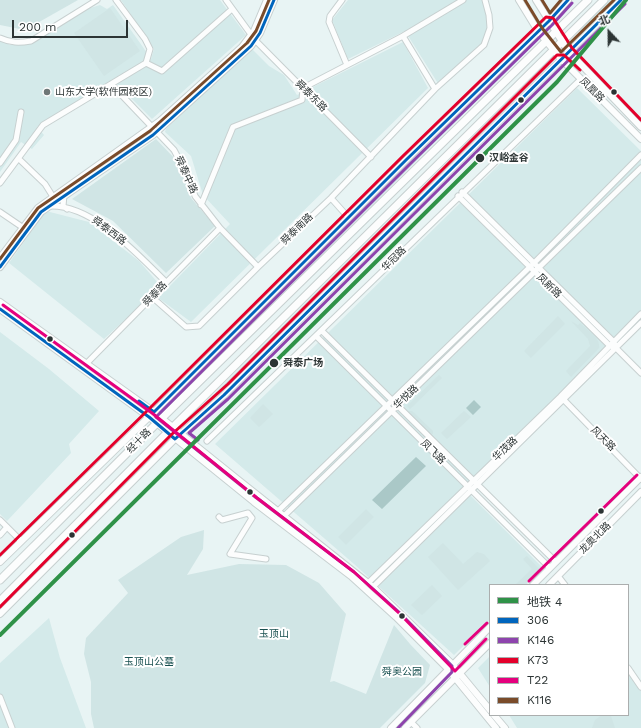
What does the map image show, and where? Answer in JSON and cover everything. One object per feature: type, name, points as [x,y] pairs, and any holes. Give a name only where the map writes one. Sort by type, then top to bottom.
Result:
[{"type":"highway","name":"经十路","points":[[0,580],[159,421],[588,0]]},
{"type":"highway","points":[[562,42],[604,0]]},
{"type":"highway","name":"经十路","points":[[0,601],[173,427],[562,42]]},
{"type":"main road","points":[[0,258],[54,198],[64,195],[155,129],[251,46],[267,0]]},
{"type":"main road","points":[[253,38],[260,33],[274,0]]},
{"type":"main road","name":"凤凰路","points":[[519,0],[546,41],[581,79],[641,139]]},
{"type":"main road","name":"凤凰路","points":[[536,0],[568,51],[641,127]]},
{"type":"main road","points":[[154,412],[348,217],[549,21],[568,0]]},
{"type":"main road","points":[[0,614],[181,433],[224,395],[568,51],[621,0]]},
{"type":"main road","points":[[0,267],[38,208],[155,129]]},
{"type":"main road","points":[[0,302],[154,412],[167,433],[351,576],[450,667]]},
{"type":"main road","points":[[0,309],[149,417],[173,427],[373,587],[489,709]]},
{"type":"main road","name":"经十路","points":[[0,562],[154,412]]},
{"type":"main road","name":"龙奥北路","points":[[534,584],[641,478]]},
{"type":"main road","name":"龙奥北路","points":[[550,584],[641,492]]},
{"type":"main road","points":[[391,728],[489,628]]},
{"type":"main road","points":[[405,728],[489,644]]},
{"type":"main road","points":[[457,675],[496,728]]},
{"type":"main road","points":[[495,716],[505,728]]},
{"type":"street","points":[[0,38],[10,42],[21,43],[31,41],[97,0]]},
{"type":"street","points":[[0,183],[43,125],[146,63],[150,49],[145,39],[116,0]]},
{"type":"street","name":"舜泰东路","points":[[226,0],[253,38],[371,157]]},
{"type":"street","points":[[342,0],[330,16],[329,22],[347,65]]},
{"type":"street","points":[[201,205],[233,127],[302,100],[303,88],[403,36],[463,0]]},
{"type":"street","name":"舜泰南路","points":[[152,297],[186,327],[199,326],[258,267],[331,198],[435,89],[484,45],[490,28],[489,15],[485,0]]},
{"type":"street","points":[[146,63],[162,71],[232,9]]},
{"type":"street","points":[[403,36],[435,89]]},
{"type":"street","name":"华冠路","points":[[207,441],[462,192],[581,79]]},
{"type":"street","name":"舜泰中路","points":[[111,84],[174,150],[189,178],[195,196],[220,228]]},
{"type":"street","points":[[0,163],[16,140],[21,112]]},
{"type":"street","points":[[278,511],[529,267],[641,155]]},
{"type":"street","points":[[19,159],[45,184],[54,198]]},
{"type":"street","name":"华悦路","points":[[284,516],[641,168]]},
{"type":"street","name":"凤新路","points":[[462,192],[540,267],[641,373]]},
{"type":"street","points":[[64,195],[64,206],[67,209]]},
{"type":"street","name":"凤新路","points":[[458,196],[534,272],[612,344]]},
{"type":"street","points":[[331,198],[348,217]]},
{"type":"street","name":"舜泰西路","points":[[38,208],[48,206],[67,209],[90,216],[124,242],[166,282]]},
{"type":"street","points":[[0,212],[25,230]]},
{"type":"street","points":[[220,228],[258,267]]},
{"type":"street","name":"舜泰路","points":[[86,364],[220,228]]},
{"type":"street","name":"华茂路","points":[[368,583],[641,314]]},
{"type":"street","points":[[616,348],[641,322]]},
{"type":"street","name":"凤飞路","points":[[322,330],[556,562]]},
{"type":"street","name":"凤飞路","points":[[316,336],[550,568]]},
{"type":"street","name":"华茂路","points":[[373,587],[616,348]]},
{"type":"street","name":"风天路","points":[[564,400],[641,478]]},
{"type":"street","points":[[219,517],[222,520],[248,514],[252,518],[230,554],[266,559]]},
{"type":"street","points":[[0,520],[21,541]]},
{"type":"street","points":[[0,535],[8,527]]},
{"type":"street","points":[[558,576],[564,584]]},
{"type":"street","points":[[629,669],[641,687]]},
{"type":"street","points":[[0,697],[12,728]]},
{"type":"street","points":[[411,722],[416,728]]},
{"type":"shaded area","points":[[121,0],[220,0],[246,35],[152,119],[117,84],[151,59],[154,49]]},
{"type":"shaded area","points":[[348,0],[485,0],[491,21],[484,45],[439,85],[405,31],[348,59],[332,20]]},
{"type":"shaded area","name":"山东大学(软件园校区)","points":[[100,5],[107,9],[113,5],[150,57],[37,127],[44,135],[32,149],[21,142],[0,172],[0,40],[10,45],[33,43],[87,9]]},
{"type":"shaded area","points":[[403,42],[428,88],[191,322],[153,294],[104,339],[9,263],[46,211],[89,222],[139,261],[165,291],[230,224],[203,195],[191,156],[165,132],[166,129],[251,48],[269,66],[284,75],[297,95]]},
{"type":"shaded area","name":"汉峪金谷","points":[[577,88],[641,151],[641,319],[470,495],[543,568],[527,584],[489,584],[489,621],[454,655],[354,564],[215,444]]},
{"type":"shaded area","points":[[0,332],[49,369],[99,411],[69,444],[71,453],[7,521],[0,514]]},
{"type":"shaded area","points":[[49,618],[60,658],[86,728],[0,728],[0,663]]},
{"type":"shaded area","points":[[489,657],[489,685],[478,668]]},
{"type":"shaded area","points":[[629,675],[641,690],[641,728],[517,728],[510,716],[629,716]]},
{"type":"green space","points":[[0,0],[78,0],[25,30],[0,25]]},
{"type":"green space","points":[[609,0],[615,0],[582,33],[579,30]]},
{"type":"green space","points":[[110,8],[140,51],[104,76],[74,33]]},
{"type":"green space","points":[[530,42],[533,45],[175,401],[172,398]]},
{"type":"green space","points":[[547,63],[549,66],[191,422],[189,419]]},
{"type":"green space","points":[[156,139],[177,161],[191,198],[215,226],[166,273],[113,221],[72,199]]},
{"type":"green space","points":[[558,316],[565,324],[531,358],[524,351]]},
{"type":"green space","points":[[571,321],[578,325],[580,323],[590,331],[598,341],[599,348],[571,377],[566,371],[590,346],[588,339]]},
{"type":"green space","points":[[439,375],[442,378],[410,409],[407,406]]},
{"type":"green space","points":[[263,404],[273,414],[259,427],[250,418]]},
{"type":"green space","points":[[408,411],[412,411],[433,431],[433,434],[430,435]]},
{"type":"green space","points":[[464,411],[471,417],[447,439],[441,433]]},
{"type":"green space","points":[[366,509],[374,517],[346,545],[338,537]]},
{"type":"green space","points":[[204,530],[203,549],[187,575],[239,564],[286,565],[319,583],[346,614],[330,682],[334,681],[366,694],[394,625],[430,665],[425,683],[380,728],[94,728],[91,714],[91,682],[84,654],[86,638],[128,593],[118,580],[181,537]]},
{"type":"green space","points":[[443,543],[463,564],[477,552],[484,554],[490,561],[458,590],[428,557]]},
{"type":"green space","points":[[527,556],[540,570],[526,584],[516,584],[532,569],[523,559]]},
{"type":"green space","points":[[432,585],[442,596],[422,615],[411,605]]},
{"type":"green space","points":[[601,716],[611,716],[615,728],[592,728],[595,720]]},
{"type":"water","points":[[474,400],[481,407],[473,415],[466,408]]},
{"type":"water","points":[[416,457],[426,466],[382,509],[372,500]]},
{"type":"metro line","name":"4","points":[[0,635],[557,82],[626,0]]},
{"type":"transit line","name":"K116","points":[[0,259],[38,208],[150,131],[247,43],[256,31],[269,0]]},
{"type":"transit line","name":"306","points":[[0,267],[41,212],[153,135],[251,46],[260,33],[274,0]]},
{"type":"transit line","name":"K116","points":[[525,0],[542,28],[561,52],[614,0]]},
{"type":"transit line","name":"K116","points":[[542,0],[550,13],[561,0]]},
{"type":"transit line","name":"306","points":[[139,401],[154,412],[406,160],[549,21],[568,0]]},
{"type":"transit line","name":"306","points":[[0,309],[149,417],[175,439],[224,395],[621,0]]},
{"type":"transit line","name":"K146","points":[[398,728],[452,672],[452,666],[400,613],[354,572],[257,498],[156,417],[552,25],[572,3]]},
{"type":"transit line","name":"K146","points":[[198,440],[189,433],[228,399],[625,4]]},
{"type":"transit line","name":"K73","points":[[0,555],[403,156],[546,17],[553,18],[572,48],[641,120]]},
{"type":"transit line","name":"K73","points":[[0,607],[171,435],[228,384],[557,55],[564,55],[580,70]]},
{"type":"transit line","name":"T22","points":[[3,305],[152,413],[257,498],[354,572],[400,614],[455,671],[486,639]]},
{"type":"transit line","name":"T22","points":[[529,581],[637,475]]},
{"type":"transit line","name":"T22","points":[[465,644],[487,623]]},
{"type":"place","name":"山东大学(软件园校区)","points":[[47,92]]},
{"type":"place","name":"汉峪金谷","points":[[480,158]]},
{"type":"place","name":"舜泰广场","points":[[274,363]]},
{"type":"park label","name":"玉顶山","points":[[274,634]]},
{"type":"park label","name":"玉顶山公墓","points":[[149,662]]},
{"type":"park label","name":"舜奥公园","points":[[402,672]]}]
